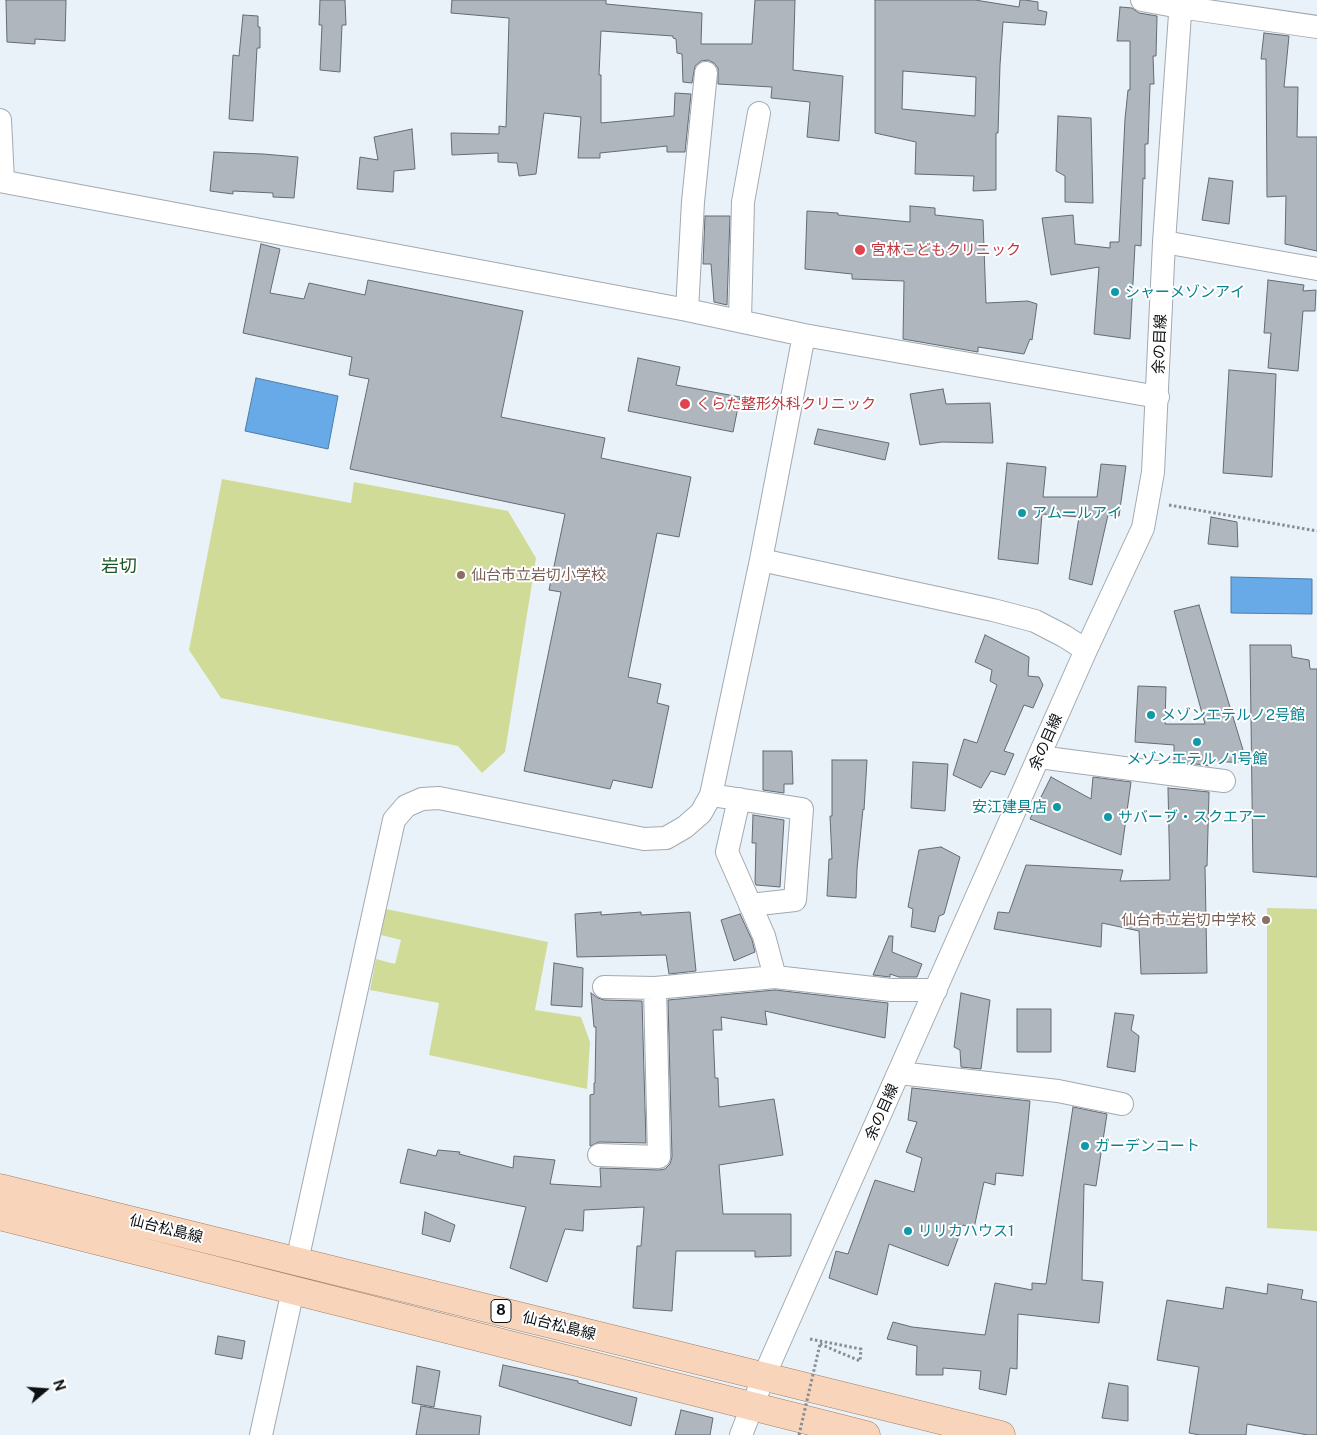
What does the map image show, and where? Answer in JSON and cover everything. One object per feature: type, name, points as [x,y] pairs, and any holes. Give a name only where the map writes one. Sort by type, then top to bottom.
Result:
[{"type":"main road","name":"仙台松島線","points":[[0,1188],[1001,1435]]},
{"type":"main road","name":"仙台松島線","points":[[0,1216],[866,1435]]},
{"type":"street","points":[[1142,0],[1180,4],[1317,27]]},
{"type":"street","name":"余の目線","points":[[741,1435],[764,1376],[1086,650],[1143,528],[1153,472],[1164,242],[1180,4]]},
{"type":"street","points":[[687,310],[693,202],[706,73]]},
{"type":"street","points":[[740,320],[744,202],[759,113]]},
{"type":"street","points":[[0,120],[2,181],[740,320],[804,335],[1158,397]]},
{"type":"street","points":[[1164,242],[1317,269]]},
{"type":"street","points":[[297,1261],[394,820],[406,806],[422,799],[439,798],[644,839],[666,838],[685,827],[701,813],[711,795],[761,560],[804,335]]},
{"type":"street","points":[[761,560],[993,610],[1035,621],[1086,650]]},
{"type":"street","points":[[1039,758],[1224,781]]},
{"type":"street","points":[[711,795],[802,809],[795,900],[750,905]]},
{"type":"street","points":[[739,799],[727,852],[764,936],[775,977]]},
{"type":"street","points":[[604,987],[655,988],[775,977],[891,990],[936,990]]},
{"type":"street","points":[[600,1155],[659,1157],[655,988]]},
{"type":"street","points":[[899,1073],[1058,1091],[1122,1104]]},
{"type":"street","points":[[261,1435],[293,1290]]},
{"type":"path","points":[[1149,501],[1317,531]]},
{"type":"path","points":[[799,1435],[820,1344],[860,1361],[861,1348],[810,1339]]},
{"type":"green space","points":[[222,479],[351,503],[354,482],[508,511],[536,558],[505,752],[482,773],[458,746],[221,698],[189,650]]},
{"type":"green space","points":[[1267,908],[1317,909],[1317,1231],[1267,1228]]},
{"type":"green space","points":[[386,909],[548,942],[535,1010],[581,1017],[590,1042],[587,1089],[429,1055],[439,1003],[370,990],[376,959],[395,964],[401,940],[381,935]]},
{"type":"water","points":[[256,378],[338,396],[328,449],[245,431]]},
{"type":"water","points":[[1231,577],[1312,579],[1312,614],[1231,613]]},
{"type":"building","points":[[6,0],[66,0],[65,41],[35,39],[35,44],[7,42]]},
{"type":"building","points":[[320,0],[345,0],[346,25],[342,25],[340,72],[320,70],[322,25],[319,25]]},
{"type":"building","points":[[452,0],[606,0],[606,4],[702,13],[701,44],[752,44],[755,0],[795,0],[793,70],[843,76],[839,141],[807,137],[810,102],[771,98],[772,87],[718,84],[718,68],[708,60],[701,61],[695,66],[692,83],[683,82],[682,54],[677,53],[676,39],[673,36],[601,31],[599,75],[601,75],[601,123],[674,116],[675,93],[691,94],[685,152],[667,152],[667,146],[600,153],[600,158],[578,158],[581,117],[544,113],[536,174],[519,176],[517,163],[498,162],[498,153],[452,155],[451,133],[499,134],[499,126],[506,127],[509,18],[451,13]]},
{"type":"building","points":[[875,0],[975,0],[1019,7],[1020,0],[1025,0],[1038,2],[1038,10],[1047,12],[1045,25],[1003,22],[998,133],[996,133],[996,190],[973,191],[974,176],[915,174],[916,142],[875,133]],"holes":[[[903,71],[976,77],[975,116],[902,109]]]},
{"type":"building","points":[[1120,7],[1132,8],[1139,13],[1157,16],[1156,56],[1153,56],[1154,84],[1150,84],[1148,144],[1145,144],[1141,246],[1135,245],[1130,339],[1094,334],[1099,267],[1051,275],[1042,218],[1073,215],[1075,244],[1110,248],[1110,242],[1119,242],[1125,119],[1128,90],[1130,90],[1130,41],[1117,41]]},
{"type":"building","points":[[243,15],[258,16],[258,27],[260,27],[260,48],[257,48],[253,121],[229,119],[233,55],[239,56]]},
{"type":"building","points":[[1264,33],[1289,36],[1284,87],[1298,87],[1297,137],[1317,137],[1317,251],[1285,244],[1286,196],[1267,197],[1266,59],[1261,59]]},
{"type":"building","points":[[1058,116],[1091,118],[1093,203],[1065,202],[1065,176],[1056,171]]},
{"type":"building","points":[[412,129],[415,169],[394,171],[393,192],[357,189],[360,157],[378,160],[374,137]]},
{"type":"building","points":[[214,152],[298,157],[294,198],[273,197],[273,193],[233,191],[233,194],[210,191]]},
{"type":"building","points":[[1209,178],[1233,181],[1229,224],[1202,220]]},
{"type":"building","points":[[910,206],[935,208],[935,215],[983,220],[986,303],[1028,301],[1037,304],[1032,340],[1030,339],[1024,354],[978,347],[978,352],[903,339],[904,281],[852,279],[852,274],[805,269],[807,211],[910,222]]},
{"type":"building","points":[[705,216],[730,216],[727,305],[714,302],[711,264],[703,264]]},
{"type":"building","points":[[261,244],[280,249],[270,293],[304,299],[309,283],[365,295],[368,280],[523,311],[501,417],[605,438],[601,458],[691,477],[679,537],[657,533],[628,677],[661,684],[657,703],[669,706],[652,788],[613,780],[610,789],[524,771],[561,592],[549,590],[565,514],[350,469],[369,379],[349,375],[352,357],[243,333]]},
{"type":"building","points":[[1268,280],[1304,285],[1303,291],[1316,290],[1315,311],[1303,311],[1298,371],[1268,368],[1271,333],[1264,333]]},
{"type":"building","points":[[638,358],[680,367],[676,385],[740,397],[733,432],[628,411]]},
{"type":"building","points":[[1229,370],[1276,374],[1272,477],[1223,473]]},
{"type":"building","points":[[943,389],[946,404],[990,403],[993,443],[942,442],[920,445],[910,394]]},
{"type":"building","points":[[818,429],[889,443],[885,460],[814,444]]},
{"type":"building","points":[[1007,463],[1046,467],[1043,497],[1097,497],[1101,464],[1126,466],[1119,516],[1108,515],[1092,585],[1069,579],[1079,517],[1042,514],[1038,564],[998,559]]},
{"type":"building","points":[[1211,517],[1237,522],[1238,547],[1208,544]]},
{"type":"building","points":[[1199,605],[1247,763],[1210,761],[1210,766],[1174,761],[1174,745],[1135,742],[1138,686],[1166,687],[1165,724],[1205,724],[1174,611]]},
{"type":"building","points":[[985,635],[1029,657],[1028,676],[1039,677],[1043,685],[1033,708],[1024,705],[1004,751],[1014,754],[1005,775],[991,771],[981,788],[953,775],[964,739],[977,743],[997,685],[990,681],[992,670],[975,662]]},
{"type":"building","points":[[1250,645],[1291,645],[1292,657],[1309,660],[1310,669],[1317,669],[1317,877],[1253,872]]},
{"type":"building","points":[[763,751],[792,751],[793,784],[784,784],[784,793],[763,790]]},
{"type":"building","points":[[832,760],[867,760],[856,898],[827,896],[829,859],[832,859],[830,816],[832,816]]},
{"type":"building","points":[[913,762],[948,764],[945,811],[911,808]]},
{"type":"building","points":[[1051,777],[1091,799],[1093,777],[1131,782],[1121,855],[1030,819]]},
{"type":"building","points":[[1168,788],[1209,792],[1207,866],[1205,866],[1207,973],[1141,974],[1139,931],[1102,923],[1101,947],[994,929],[998,912],[1009,913],[1026,865],[1123,870],[1120,881],[1170,880]]},
{"type":"building","points":[[753,815],[784,820],[780,887],[756,885],[756,843],[752,843]]},
{"type":"building","points":[[941,847],[960,857],[944,914],[939,916],[935,932],[911,927],[913,909],[908,907],[919,850]]},
{"type":"building","points":[[601,912],[601,915],[641,912],[641,915],[690,912],[696,971],[669,974],[666,955],[577,957],[575,914]]},
{"type":"building","points":[[740,914],[752,940],[755,952],[734,961],[721,920]]},
{"type":"building","points":[[889,936],[893,936],[892,952],[922,964],[917,977],[899,977],[890,974],[890,977],[873,975]]},
{"type":"building","points":[[554,963],[583,968],[582,1007],[551,1005]]},
{"type":"building","points":[[775,990],[888,1003],[885,1038],[765,1011],[767,1025],[721,1017],[722,1030],[713,1030],[715,1078],[718,1078],[719,1107],[774,1099],[783,1155],[719,1165],[723,1214],[791,1214],[791,1256],[755,1257],[755,1251],[676,1251],[672,1311],[633,1308],[637,1246],[641,1246],[644,1207],[584,1210],[583,1231],[565,1229],[547,1282],[510,1268],[526,1207],[400,1183],[408,1149],[436,1156],[438,1150],[460,1152],[459,1154],[513,1168],[514,1156],[555,1160],[550,1184],[601,1187],[600,1168],[665,1169],[670,1164],[672,1157],[668,1000]]},
{"type":"building","points":[[591,993],[604,1000],[642,1001],[646,1143],[599,1142],[590,1146],[590,1095],[594,1094],[595,1083],[596,1027],[594,1027]]},
{"type":"building","points":[[961,993],[990,1000],[981,1069],[961,1067],[960,1050],[954,1047]]},
{"type":"building","points":[[1017,1009],[1051,1009],[1051,1052],[1017,1052]]},
{"type":"building","points":[[1115,1013],[1134,1015],[1131,1030],[1139,1036],[1135,1072],[1107,1067]]},
{"type":"building","points":[[912,1088],[1030,1101],[1023,1176],[996,1173],[995,1185],[984,1182],[974,1228],[963,1225],[948,1266],[889,1244],[877,1295],[829,1278],[836,1251],[848,1254],[875,1180],[914,1192],[922,1158],[906,1152],[917,1122],[908,1120]]},
{"type":"building","points":[[1073,1107],[1107,1114],[1096,1186],[1084,1184],[1082,1280],[1103,1282],[1099,1323],[1018,1314],[1017,1369],[1010,1368],[1006,1395],[979,1389],[981,1371],[943,1368],[943,1375],[916,1375],[917,1346],[887,1339],[893,1322],[912,1327],[985,1335],[995,1283],[1032,1290],[1032,1283],[1046,1284]]},
{"type":"building","points":[[425,1212],[455,1225],[450,1242],[422,1234]]},
{"type":"building","points":[[1268,1284],[1303,1290],[1301,1299],[1317,1302],[1317,1435],[1247,1424],[1246,1435],[1200,1435],[1189,1433],[1199,1367],[1157,1360],[1167,1300],[1223,1309],[1226,1287],[1267,1294]]},
{"type":"building","points":[[218,1336],[245,1341],[242,1359],[215,1354]]},
{"type":"building","points":[[503,1365],[578,1381],[578,1383],[637,1398],[631,1426],[499,1386]]},
{"type":"building","points":[[417,1366],[440,1371],[434,1407],[412,1403]]},
{"type":"building","points":[[1109,1383],[1128,1386],[1128,1421],[1102,1418]]},
{"type":"building","points":[[421,1406],[481,1416],[479,1435],[416,1435]]},
{"type":"building","points":[[681,1410],[713,1418],[710,1435],[675,1435]]},
{"type":"place","name":"宮林こどもクリニック","points":[[860,250]]},
{"type":"place","name":"シャーメゾンアイ","points":[[1115,292]]},
{"type":"place","name":"くらた整形外科クリニック","points":[[685,404]]},
{"type":"place","name":"アムールアイ","points":[[1022,513]]},
{"type":"place","name":"仙台市立岩切小学校","points":[[461,575]]},
{"type":"place","name":"メゾンエテルノ2号館","points":[[1151,715]]},
{"type":"place","name":"メゾンエテルノ1号館","points":[[1197,742]]},
{"type":"place","name":"安江建具店","points":[[1057,807]]},
{"type":"place","name":"サバーブ・スクエアー","points":[[1108,817]]},
{"type":"place","name":"仙台市立岩切中学校","points":[[1266,920]]},
{"type":"place","name":"ガーデンコート","points":[[1085,1146]]},
{"type":"place","name":"リリカハウス1","points":[[908,1231]]},
{"type":"district","name":"岩切","points":[[119,566]]}]
